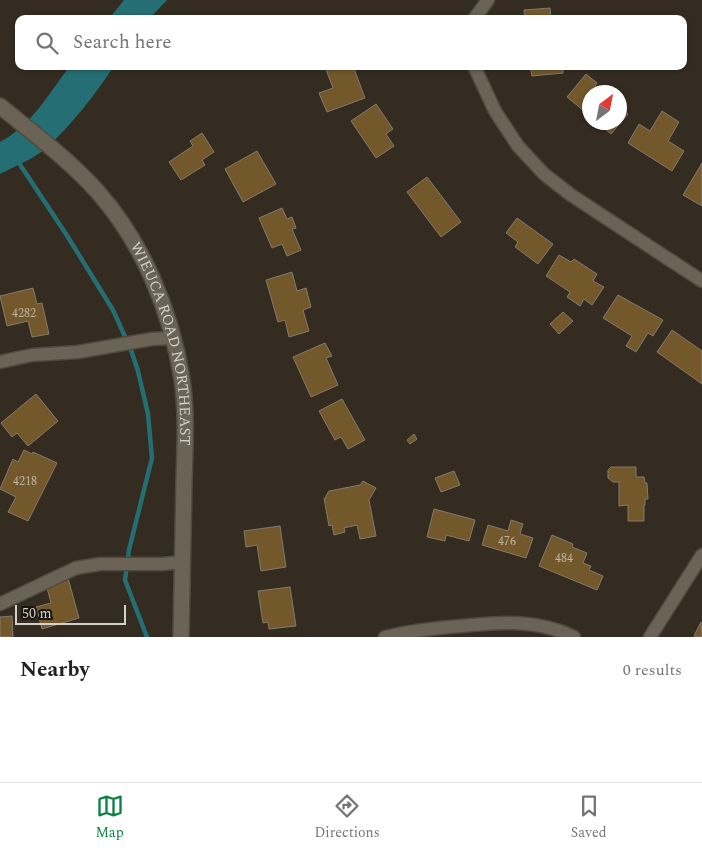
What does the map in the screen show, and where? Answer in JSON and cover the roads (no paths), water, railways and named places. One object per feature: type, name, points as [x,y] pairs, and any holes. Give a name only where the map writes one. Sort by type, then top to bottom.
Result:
[{"type":"street","points":[[477,15],[488,0]]},
{"type":"street","points":[[476,70],[495,111],[518,146],[544,174],[571,195],[702,281]]},
{"type":"street","name":"WIEUCA ROAD NORTHEAST","points":[[0,106],[57,152],[97,191],[120,220],[142,257],[161,296],[182,380],[185,423],[181,637]]},
{"type":"street","points":[[0,362],[32,354],[84,352],[152,339],[173,338]]},
{"type":"street","points":[[650,637],[702,556]]},
{"type":"street","points":[[0,604],[76,568],[100,564],[162,564],[182,562]]},
{"type":"street","points":[[385,637],[430,629],[499,622],[523,623],[546,627],[574,637]]},
{"type":"water","points":[[124,0],[167,0],[153,15],[112,15]]},
{"type":"water","points":[[67,70],[111,70],[61,134],[41,152],[0,174],[0,142],[21,127],[47,98]]},
{"type":"waterway","points":[[17,160],[113,310],[138,371],[148,414],[152,458],[129,550],[125,580],[147,637]]}]
